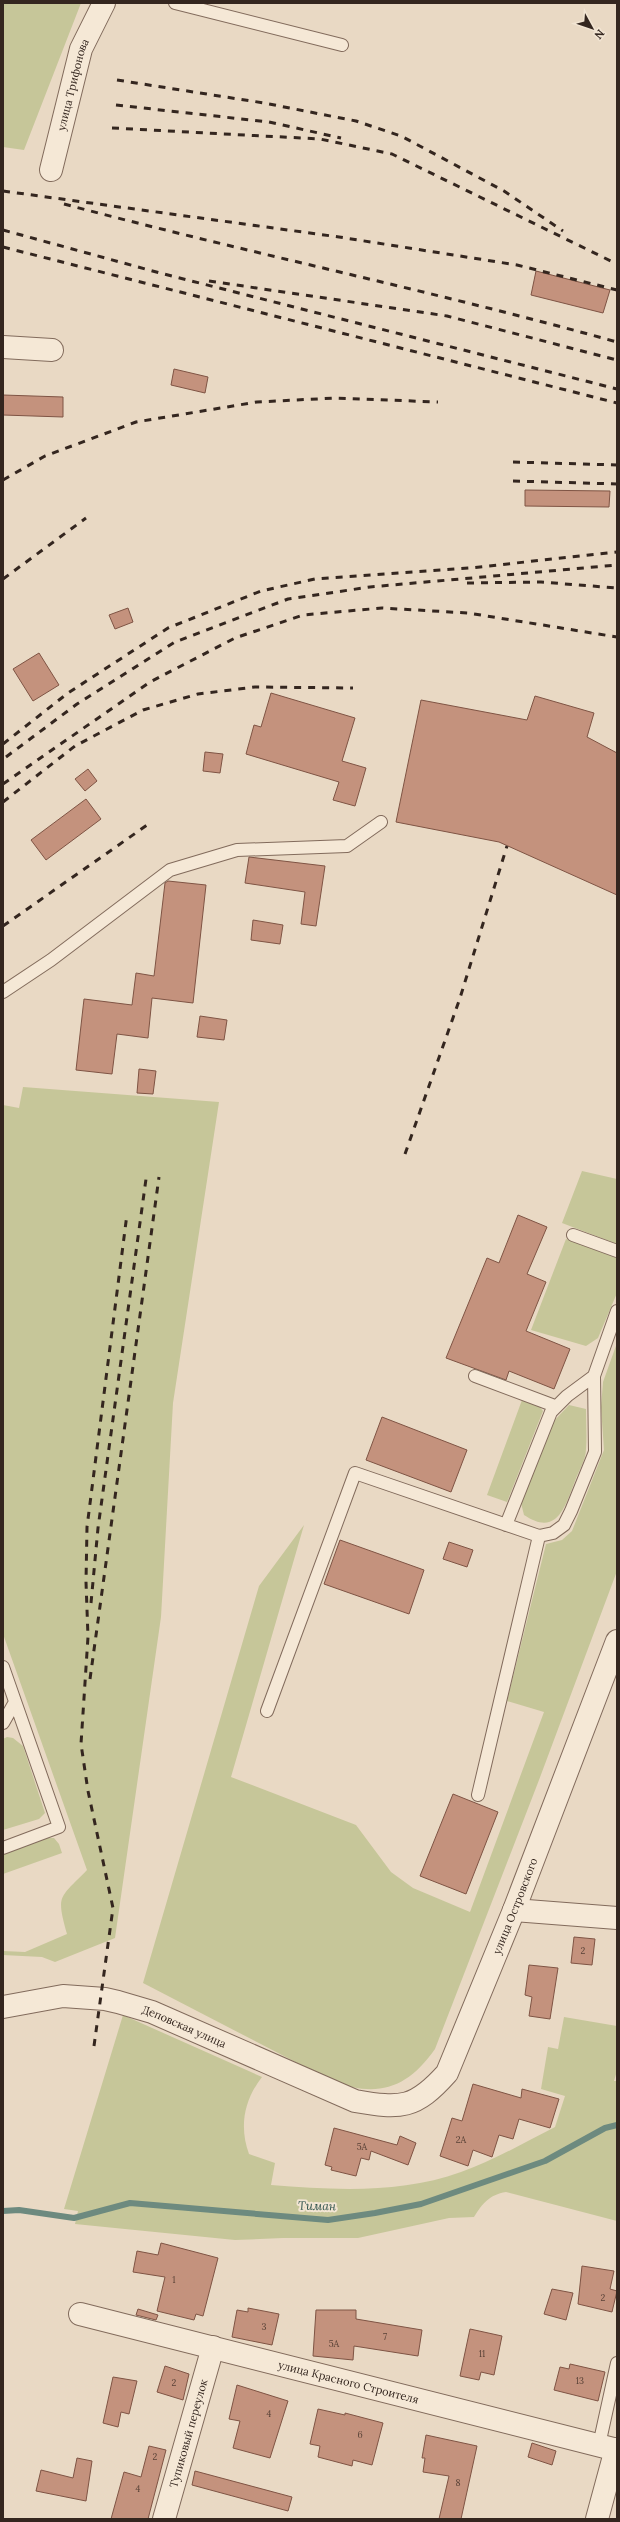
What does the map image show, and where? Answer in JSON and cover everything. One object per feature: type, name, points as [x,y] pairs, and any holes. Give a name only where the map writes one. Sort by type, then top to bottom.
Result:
[{"type":"street","name":"улица Трифонова","points":[[51,170],[81,49],[104,3]]},
{"type":"street","points":[[3,347],[52,350]]},
{"type":"street","name":"улица Островского","points":[[355,2101],[389,2107],[405,2104],[419,2099],[434,2087],[447,2073],[514,1910],[617,1642]]},
{"type":"street","points":[[514,1910],[617,1918]]},
{"type":"street","name":"Деповская улица","points":[[3,2007],[64,1996],[105,1999],[118,2002],[152,2012],[355,2101]]},
{"type":"street","name":"улица Красного Строителя","points":[[80,2314],[611,2448]]},
{"type":"street","name":"Тупиковый переулок","points":[[164,2519],[213,2347]]},
{"type":"street","points":[[597,2519],[611,2448]]},
{"type":"lane","points":[[175,3],[342,45]]},
{"type":"lane","points":[[3,992],[51,960],[170,870],[237,850],[347,846],[381,822]]},
{"type":"lane","points":[[573,1235],[617,1251]]},
{"type":"lane","points":[[267,1710],[355,1473],[539,1536],[553,1533],[564,1525],[595,1452],[594,1376],[617,1311]]},
{"type":"lane","points":[[475,1376],[555,1406]]},
{"type":"lane","points":[[506,1524],[555,1406],[594,1376]]},
{"type":"lane","points":[[478,1795],[539,1536]]},
{"type":"lane","points":[[3,1667],[59,1827],[3,1848]]},
{"type":"lane","points":[[3,1723],[15,1702]]},
{"type":"lane","points":[[611,2448],[617,2363]]},
{"type":"green space","points":[[3,3],[81,3],[24,150],[3,147]]},
{"type":"green space","points":[[23,1087],[219,1102],[173,1403],[161,1617],[115,1938],[55,1962],[42,1957],[3,1955],[3,1951],[25,1952],[67,1934],[61,1904],[62,1898],[65,1892],[87,1870],[3,1634],[3,1105],[19,1108]]},
{"type":"green space","points":[[582,1171],[617,1179],[617,1244],[562,1223]]},
{"type":"green space","points":[[566,1239],[617,1258],[617,1293],[598,1338],[586,1346],[531,1330]]},
{"type":"green space","points":[[617,1343],[617,1571],[539,1780],[435,2049],[424,2063],[402,2081],[377,2089],[363,2089],[348,2086],[332,2081],[143,1983],[259,1586],[304,1525],[231,1777],[356,1825],[391,1872],[413,1888],[470,1912],[544,1712],[507,1701],[546,1544],[562,1540],[572,1531],[604,1450],[601,1407],[603,1382]]},
{"type":"green space","points":[[522,1400],[539,1406],[543,1411],[507,1502],[487,1495]]},
{"type":"green space","points":[[569,1405],[586,1409],[585,1457],[563,1509],[558,1516],[552,1521],[544,1523],[535,1521],[524,1515],[521,1503],[553,1422]]},
{"type":"green space","points":[[7,1737],[13,1738],[23,1746],[45,1813],[39,1819],[3,1830],[3,1739]]},
{"type":"green space","points":[[47,1838],[54,1838],[59,1844],[62,1853],[3,1874],[3,1854]]},
{"type":"green space","points":[[123,2015],[262,2077],[247,2104],[244,2134],[249,2154],[275,2163],[271,2185],[343,2189],[391,2187],[438,2179],[461,2172],[485,2162],[555,2127],[565,2096],[541,2089],[548,2047],[558,2049],[564,2017],[617,2026],[617,2071],[614,2081],[617,2081],[617,2221],[506,2192],[495,2195],[487,2200],[474,2217],[449,2218],[358,2238],[283,2238],[235,2240],[75,2224],[78,2211],[64,2209]]},
{"type":"building","points":[[536,271],[610,290],[603,313],[531,295]]},
{"type":"building","points":[[174,369],[208,377],[205,393],[171,385]]},
{"type":"building","points":[[3,395],[63,397],[63,417],[3,415]]},
{"type":"building","points":[[525,490],[610,491],[609,507],[525,506]]},
{"type":"building","points":[[128,608],[133,622],[115,629],[109,615]]},
{"type":"building","points":[[39,653],[59,685],[33,701],[13,669]]},
{"type":"building","points":[[271,693],[355,718],[342,761],[366,768],[355,806],[333,800],[339,782],[246,754],[254,725],[261,727]]},
{"type":"building","points":[[535,696],[594,713],[587,737],[617,753],[617,895],[499,842],[396,822],[421,700],[527,720]]},
{"type":"building","points":[[205,752],[223,754],[220,773],[203,771]]},
{"type":"building","points":[[88,769],[97,781],[85,791],[75,779]]},
{"type":"building","points":[[86,799],[101,819],[46,860],[31,840]]},
{"type":"building","points":[[249,857],[325,866],[316,926],[301,924],[305,892],[245,883]]},
{"type":"building","points":[[168,881],[206,885],[193,1003],[152,998],[148,1038],[117,1034],[112,1074],[76,1070],[84,999],[132,1005],[136,973],[154,976],[165,883]]},
{"type":"building","points":[[253,920],[283,925],[280,944],[251,940]]},
{"type":"building","points":[[200,1016],[227,1020],[224,1040],[197,1037]]},
{"type":"building","points":[[139,1069],[156,1071],[153,1094],[137,1093]]},
{"type":"building","points":[[518,1215],[547,1227],[527,1274],[546,1282],[526,1331],[570,1349],[554,1389],[509,1371],[506,1380],[446,1358],[487,1258],[499,1263]]},
{"type":"building","points":[[382,1417],[467,1450],[451,1492],[366,1460]]},
{"type":"building","points":[[340,1540],[424,1570],[409,1614],[324,1584]]},
{"type":"building","points":[[449,1542],[473,1550],[467,1567],[443,1559]]},
{"type":"building","points":[[453,1794],[498,1812],[466,1894],[420,1876]]},
{"type":"building","points":[[574,1937],[595,1939],[592,1965],[571,1963]]},
{"type":"building","points":[[529,1965],[558,1968],[550,2019],[529,2016],[532,1997],[525,1995]]},
{"type":"building","points":[[473,2084],[521,2098],[522,2089],[559,2099],[550,2128],[519,2119],[513,2139],[499,2135],[492,2157],[473,2150],[468,2166],[440,2156],[452,2118],[462,2121]]},
{"type":"building","points":[[334,2128],[397,2145],[400,2136],[416,2143],[408,2165],[371,2151],[369,2160],[361,2158],[356,2176],[331,2170],[332,2167],[325,2165]]},
{"type":"building","points":[[161,2243],[218,2258],[203,2316],[196,2314],[194,2320],[157,2311],[165,2277],[133,2272],[137,2251],[158,2255]]},
{"type":"building","points":[[582,2266],[614,2271],[610,2289],[617,2291],[612,2312],[578,2304]]},
{"type":"building","points":[[552,2289],[573,2293],[566,2320],[544,2314]]},
{"type":"building","points":[[248,2308],[279,2314],[272,2345],[232,2337],[237,2310],[248,2312]]},
{"type":"building","points":[[138,2309],[158,2315],[156,2320],[136,2315]]},
{"type":"building","points":[[316,2310],[356,2310],[356,2319],[422,2330],[418,2356],[354,2346],[353,2360],[313,2356]]},
{"type":"building","points":[[470,2329],[502,2336],[494,2375],[481,2372],[479,2380],[460,2376]]},
{"type":"building","points":[[570,2364],[605,2372],[598,2401],[554,2390],[560,2367],[569,2369]]},
{"type":"building","points":[[165,2366],[189,2374],[183,2400],[157,2392]]},
{"type":"building","points":[[113,2377],[137,2381],[129,2414],[121,2412],[118,2427],[103,2423]]},
{"type":"building","points":[[237,2385],[288,2401],[270,2458],[233,2448],[240,2421],[229,2419]]},
{"type":"building","points":[[318,2409],[345,2415],[345,2413],[383,2423],[372,2465],[353,2460],[352,2466],[318,2457],[320,2446],[310,2444]]},
{"type":"building","points":[[426,2435],[477,2446],[461,2519],[439,2519],[449,2476],[423,2472],[425,2458],[422,2458]]},
{"type":"building","points":[[532,2443],[556,2451],[552,2465],[528,2457]]},
{"type":"building","points":[[149,2446],[166,2450],[148,2519],[111,2519],[124,2472],[141,2477]]},
{"type":"building","points":[[77,2458],[92,2461],[86,2501],[36,2491],[41,2470],[73,2478]]},
{"type":"building","points":[[195,2471],[292,2497],[288,2511],[192,2485]]},
{"type":"waterway","name":"Тиман","points":[[3,2211],[19,2210],[74,2218],[130,2203],[328,2220],[421,2204],[545,2161],[605,2128],[617,2125]]},
{"type":"railway","points":[[117,80],[264,103],[356,121],[401,136],[504,191],[563,231]]},
{"type":"railway","points":[[116,105],[269,122],[341,138]]},
{"type":"railway","points":[[112,128],[320,139],[392,154],[617,264]]},
{"type":"railway","points":[[3,191],[339,237],[517,265],[617,290]]},
{"type":"railway","points":[[64,204],[548,323],[617,342]]},
{"type":"railway","points":[[3,230],[160,273],[617,389]]},
{"type":"railway","points":[[3,247],[617,403]]},
{"type":"railway","points":[[209,281],[447,316],[617,360]]},
{"type":"railway","points":[[3,480],[45,456],[136,422],[257,402],[335,398],[438,402]]},
{"type":"railway","points":[[513,462],[617,465]]},
{"type":"railway","points":[[513,481],[617,484]]},
{"type":"railway","points":[[3,579],[86,518]]},
{"type":"railway","points":[[3,744],[68,693],[168,628],[261,591],[315,579],[470,568],[617,552]]},
{"type":"railway","points":[[6,757],[77,704],[175,642],[288,599],[370,587],[617,565]]},
{"type":"railway","points":[[467,583],[541,582],[617,588]]},
{"type":"railway","points":[[3,784],[150,682],[235,638],[303,615],[382,608],[468,613],[617,637]]},
{"type":"railway","points":[[3,802],[75,746],[143,710],[198,694],[255,687],[353,688]]},
{"type":"railway","points":[[3,926],[150,823]]},
{"type":"railway","points":[[405,1154],[460,998],[507,846]]},
{"type":"railway","points":[[90,1679],[159,1177]]},
{"type":"railway","points":[[91,1603],[98,1528],[146,1179]]},
{"type":"railway","points":[[94,2046],[113,1908],[88,1791],[81,1744],[88,1637],[86,1582],[87,1527],[127,1214]]}]
